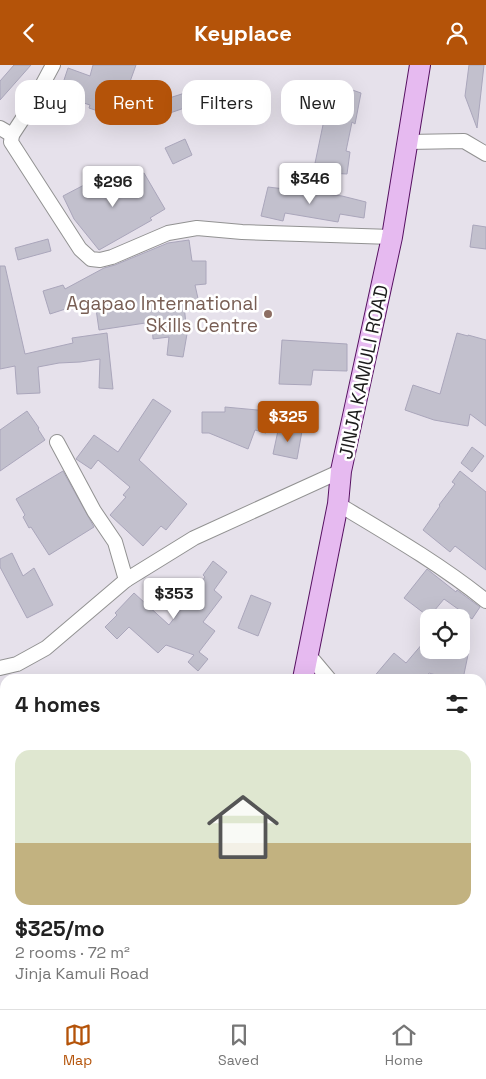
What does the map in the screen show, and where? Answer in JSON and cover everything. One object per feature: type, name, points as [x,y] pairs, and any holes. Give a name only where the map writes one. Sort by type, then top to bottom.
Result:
[{"type":"main road","name":"JINJA KAMULI ROAD","points":[[304,674],[338,504],[342,471],[392,237],[420,65]]},
{"type":"street","points":[[53,65],[31,106],[6,131],[15,151],[80,249],[91,259],[100,260],[112,257],[168,233],[197,228],[242,232],[392,237]]},
{"type":"street","points":[[408,142],[464,141],[486,154]]},
{"type":"street","points":[[58,442],[94,511],[115,542],[126,581]]},
{"type":"street","points":[[0,668],[17,664],[46,648],[126,581],[194,537],[342,471]]},
{"type":"street","points":[[338,504],[420,554],[464,583],[486,601]]},
{"type":"street","points":[[308,654],[325,674]]},
{"type":"building","points":[[14,65],[31,65],[18,80],[15,80],[15,83],[0,100],[0,81]]},
{"type":"building","points":[[93,65],[136,65],[131,80],[95,80],[95,110],[89,108],[90,105],[85,103],[85,80],[64,80],[68,68],[90,76]]},
{"type":"building","points":[[469,65],[484,65],[477,128],[465,96]]},
{"type":"building","points":[[354,91],[361,93],[354,123]]},
{"type":"building","points":[[182,94],[182,109],[172,112],[172,97]]},
{"type":"building","points":[[323,125],[351,125],[346,151],[350,152],[347,174],[329,173],[314,168]]},
{"type":"building","points":[[185,139],[192,155],[173,164],[165,148]]},
{"type":"building","points":[[107,173],[115,188],[144,173],[165,209],[150,218],[152,220],[99,250],[74,219],[63,196]]},
{"type":"building","points":[[268,187],[342,196],[366,202],[364,218],[340,214],[338,222],[285,213],[283,221],[261,216]]},
{"type":"building","points":[[473,225],[486,227],[486,249],[470,247]]},
{"type":"building","points":[[48,239],[51,251],[18,260],[15,248]]},
{"type":"building","points":[[189,240],[192,261],[206,261],[206,284],[195,285],[199,303],[184,305],[187,334],[183,357],[167,355],[169,337],[153,339],[152,322],[99,330],[95,302],[86,307],[84,303],[50,314],[43,291],[63,285],[65,289],[104,268],[168,243]]},
{"type":"building","points":[[0,266],[5,266],[25,354],[73,343],[72,338],[107,333],[113,389],[99,388],[100,359],[38,367],[40,393],[17,394],[15,366],[0,369]]},
{"type":"building","points":[[457,333],[486,340],[486,426],[470,414],[468,426],[434,420],[405,410],[413,385],[440,394]]},
{"type":"building","points":[[282,340],[347,344],[347,371],[313,370],[311,385],[279,384]]},
{"type":"building","points":[[153,399],[171,411],[139,460],[187,504],[166,530],[161,526],[143,546],[110,515],[126,497],[123,495],[130,487],[98,460],[91,469],[76,459],[94,435],[118,452]]},
{"type":"building","points":[[225,407],[268,411],[266,433],[255,430],[248,449],[209,433],[202,433],[202,412],[225,412]]},
{"type":"building","points":[[27,411],[45,440],[0,471],[0,430]]},
{"type":"building","points":[[279,426],[302,431],[297,459],[273,454]]},
{"type":"building","points":[[472,447],[484,456],[472,472],[461,463]]},
{"type":"building","points":[[63,471],[94,527],[49,555],[31,527],[29,528],[23,517],[25,515],[16,499]]},
{"type":"building","points":[[460,471],[486,492],[486,570],[455,546],[450,552],[423,530],[455,484],[452,482]]},
{"type":"building","points":[[12,553],[23,576],[34,568],[53,605],[27,618],[0,567],[0,559]]},
{"type":"building","points":[[213,561],[227,572],[214,590],[222,597],[203,622],[215,631],[199,652],[208,659],[198,671],[188,662],[194,655],[166,645],[158,653],[129,627],[117,639],[105,627],[134,593],[169,625],[205,577],[203,575]]},
{"type":"building","points":[[427,569],[456,592],[457,590],[480,607],[472,619],[470,618],[470,609],[458,609],[444,599],[436,609],[420,610],[404,598]]},
{"type":"building","points":[[251,595],[271,603],[258,636],[238,628]]},
{"type":"building","points":[[420,647],[420,659],[467,659],[464,674],[376,674],[394,653],[406,663]]},
{"type":"place","name":"Agapao International Skills Centre","points":[[268,314]]}]
